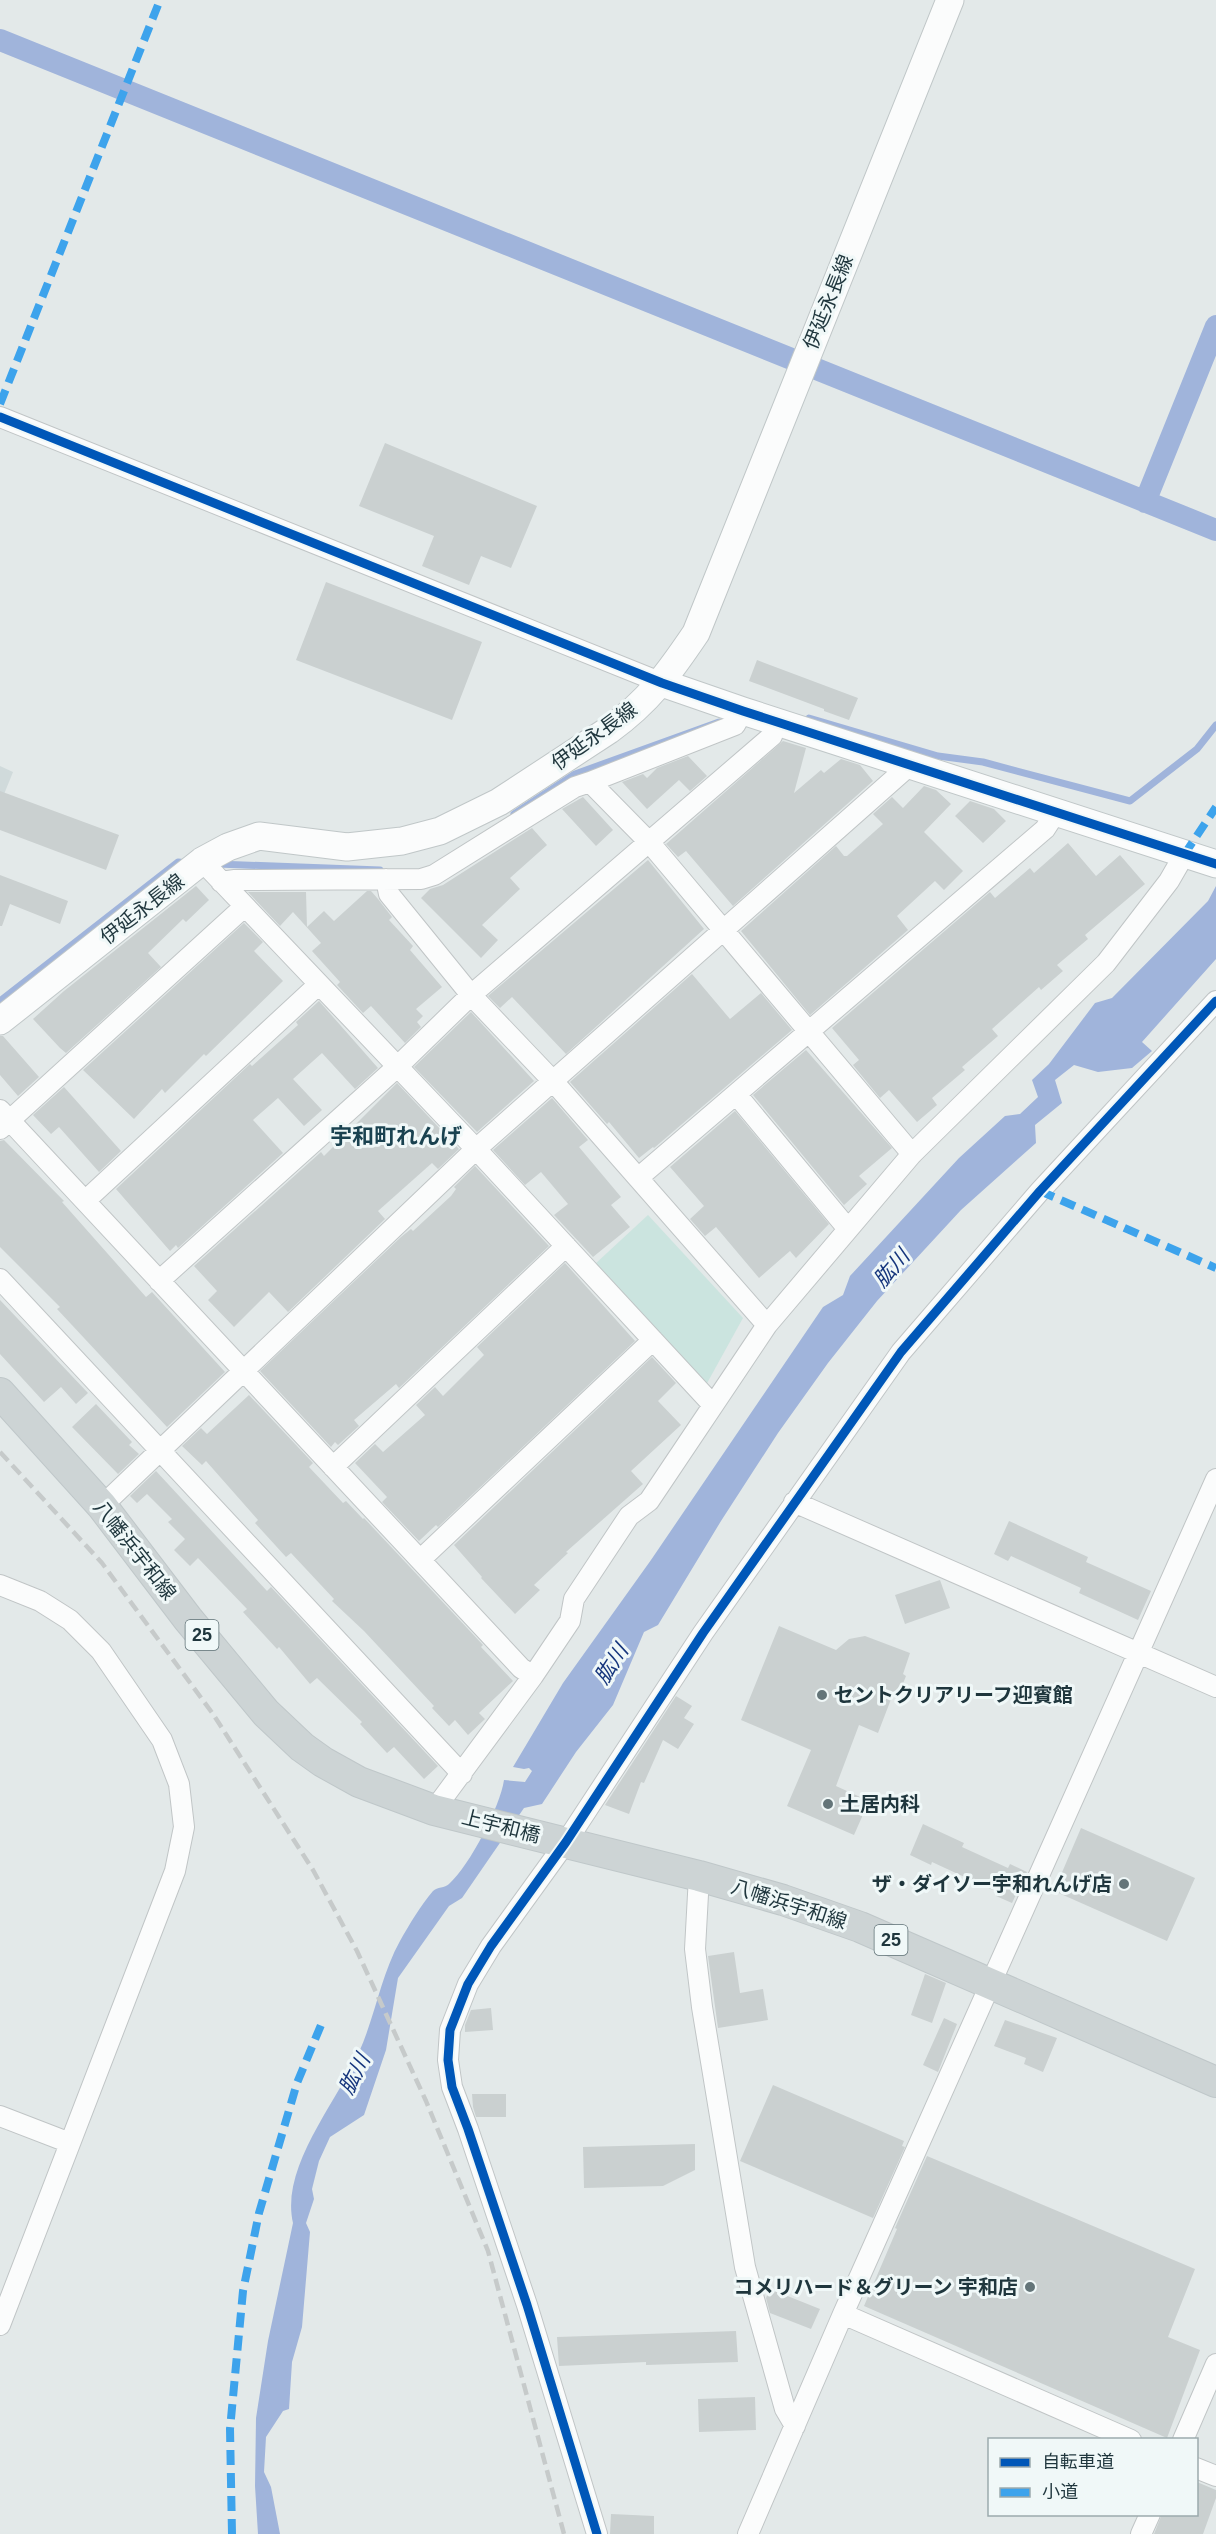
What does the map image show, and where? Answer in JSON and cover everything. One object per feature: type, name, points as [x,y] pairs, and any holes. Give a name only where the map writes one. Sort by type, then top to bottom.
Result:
[{"type":"main road","name":"伊延永長線","points":[[0,1021],[202,861],[228,846],[259,837],[347,847],[402,841],[440,831],[499,802],[627,718],[662,683],[696,633],[950,0]]},
{"type":"main road","points":[[662,683],[1184,855],[1213,862]]},
{"type":"main road","name":"八幡浜宇和線","points":[[0,1393],[102,1506],[188,1619],[266,1713],[302,1747],[323,1762],[359,1782],[443,1812]]},
{"type":"main road","name":"上宇和橋","points":[[443,1812],[559,1840]]},
{"type":"main road","name":"八幡浜宇和線","points":[[559,1840],[783,1900],[860,1927],[991,1982],[1216,2082]]},
{"type":"street","points":[[0,417],[662,683]]},
{"type":"street","points":[[221,882],[421,879],[434,875],[575,787],[735,725],[743,711]]},
{"type":"street","points":[[159,1281],[397,1067],[471,996],[772,736],[777,722]]},
{"type":"street","points":[[102,1506],[476,1149],[910,765]]},
{"type":"street","points":[[590,782],[650,843],[912,1154]]},
{"type":"street","points":[[638,1178],[1045,828],[1056,812]]},
{"type":"street","points":[[443,1812],[462,1774],[570,1621],[574,1599],[629,1516],[649,1501],[767,1325],[912,1154],[1106,963],[1169,881],[1184,855]]},
{"type":"street","points":[[202,861],[244,908],[476,1149],[712,1404]]},
{"type":"street","points":[[386,879],[389,894],[471,996],[552,1080],[767,1325]]},
{"type":"street","points":[[244,908],[3,1119],[85,1201],[521,1668],[533,1676]]},
{"type":"street","points":[[85,1201],[318,985]]},
{"type":"street","points":[[597,2534],[524,2294],[452,2087],[448,2060],[450,2030],[468,1984],[559,1840],[794,1502],[902,1352],[1040,1191],[1216,1001]]},
{"type":"street","points":[[735,1094],[848,1229]]},
{"type":"street","points":[[333,1467],[566,1246]]},
{"type":"street","points":[[0,1279],[462,1774]]},
{"type":"street","points":[[420,1560],[653,1341]]},
{"type":"street","points":[[748,2534],[843,2314],[1140,1654],[1216,1479]]},
{"type":"street","points":[[794,1502],[1216,1688]]},
{"type":"street","points":[[0,1585],[50,1607],[70,1620],[100,1651],[162,1740],[179,1784],[184,1827],[175,1871],[0,2325]]},
{"type":"street","points":[[699,1876],[695,1949],[702,2007],[745,2267],[785,2409],[795,2426]]},
{"type":"street","points":[[0,2116],[69,2143]]},
{"type":"street","points":[[843,2314],[1129,2438]]},
{"type":"street","points":[[1183,2438],[1216,2364]]},
{"type":"street","points":[[1198,2468],[1216,2476]]},
{"type":"street","points":[[1141,2534],[1149,2516]]},
{"type":"shaded area","points":[[0,766],[13,772],[0,804]]},
{"type":"green space","points":[[648,1215],[743,1318],[706,1385],[594,1265]]},
{"type":"water","name":"肱川","points":[[1216,886],[1216,959],[1142,1042],[1152,1051],[1132,1068],[1098,1072],[1074,1065],[1055,1080],[1062,1103],[1035,1125],[1036,1143],[961,1210],[877,1301],[828,1363],[778,1433],[658,1625],[644,1632],[613,1705],[576,1752],[542,1804],[524,1808],[462,1898],[449,1906],[398,1978],[386,2050],[364,2115],[330,2137],[319,2161],[312,2189],[314,2199],[306,2223],[310,2232],[302,2327],[292,2362],[289,2409],[283,2411],[266,2437],[264,2472],[271,2487],[280,2534],[258,2534],[255,2486],[256,2418],[268,2341],[293,2223],[291,2202],[295,2180],[302,2157],[313,2135],[359,2052],[393,1954],[404,1935],[433,1891],[449,1884],[466,1864],[497,1805],[504,1780],[525,1782],[532,1771],[529,1768],[513,1767],[563,1683],[651,1560],[823,1307],[843,1295],[850,1276],[959,1158],[1005,1116],[1020,1114],[1038,1097],[1032,1080],[1049,1064],[1095,1003],[1112,998],[1208,901]]},
{"type":"building","points":[[385,443],[537,506],[511,568],[481,556],[469,585],[422,566],[434,536],[359,506]]},
{"type":"building","points":[[326,582],[482,642],[452,720],[296,660]]},
{"type":"building","points":[[757,660],[858,698],[849,720],[749,681]]},
{"type":"building","points":[[783,741],[806,748],[794,793],[821,770],[824,773],[841,759],[860,765],[873,781],[733,906],[686,851],[678,857],[666,844]]},
{"type":"building","points":[[688,756],[707,776],[690,791],[679,780],[647,809],[622,782],[643,774],[647,778],[657,768]]},
{"type":"building","points":[[924,786],[936,790],[951,804],[924,832],[963,871],[944,890],[935,881],[897,916],[908,930],[810,1015],[741,931],[836,846],[844,856],[847,856],[883,824],[873,814],[892,797],[903,808]]},
{"type":"building","points":[[0,791],[119,835],[106,870],[0,830]]},
{"type":"building","points":[[583,797],[613,830],[596,846],[562,809]]},
{"type":"building","points":[[970,801],[994,809],[1006,821],[983,843],[955,816]]},
{"type":"building","points":[[532,828],[547,845],[510,878],[520,889],[482,925],[498,940],[481,958],[421,898],[430,889],[443,885]]},
{"type":"building","points":[[1068,843],[1096,876],[1120,855],[1145,884],[1085,935],[1088,939],[1057,965],[1063,971],[1041,990],[1039,987],[992,1029],[998,1036],[962,1067],[965,1070],[932,1098],[937,1105],[917,1122],[889,1090],[880,1098],[853,1065],[859,1060],[832,1028],[990,892],[995,898],[1030,868],[1034,873]]},
{"type":"building","points":[[648,860],[704,929],[566,1054],[512,997],[500,1008],[488,996]]},
{"type":"building","points":[[0,875],[68,901],[60,924],[10,904],[2,926],[0,926]]},
{"type":"building","points":[[196,886],[209,900],[186,922],[183,919],[148,953],[161,967],[66,1053],[33,1019],[64,991]]},
{"type":"building","points":[[367,891],[371,891],[378,899],[392,917],[389,920],[413,946],[410,950],[442,987],[416,1009],[423,1016],[417,1022],[421,1027],[405,1043],[371,1006],[363,1013],[337,985],[340,982],[312,951],[321,943],[293,912],[280,926],[248,892],[306,892],[307,927],[324,911],[334,921]]},
{"type":"building","points":[[244,923],[263,942],[254,951],[283,981],[165,1093],[162,1089],[134,1119],[83,1070]]},
{"type":"building","points":[[692,974],[730,1019],[761,993],[792,1030],[654,1148],[639,1158],[609,1122],[607,1124],[570,1082]]},
{"type":"building","points":[[319,1001],[378,1068],[355,1089],[322,1053],[293,1079],[322,1110],[304,1126],[278,1098],[253,1120],[283,1153],[178,1248],[176,1245],[170,1251],[116,1189],[250,1064],[252,1066],[298,1025],[296,1022]]},
{"type":"building","points":[[471,1012],[534,1081],[477,1132],[414,1067]]},
{"type":"building","points":[[0,1036],[3,1036],[39,1077],[18,1096],[0,1075]]},
{"type":"building","points":[[806,1050],[892,1148],[859,1176],[867,1184],[844,1205],[753,1095]]},
{"type":"building","points":[[397,1083],[459,1149],[438,1169],[432,1163],[378,1211],[385,1219],[288,1312],[269,1292],[234,1327],[208,1300],[217,1291],[194,1266],[321,1152],[324,1156]]},
{"type":"building","points":[[64,1087],[121,1151],[99,1172],[59,1127],[51,1134],[33,1115]]},
{"type":"building","points":[[552,1098],[588,1140],[579,1147],[621,1197],[611,1205],[630,1227],[593,1257],[554,1215],[568,1204],[541,1172],[525,1185],[493,1150]]},
{"type":"building","points":[[735,1111],[829,1224],[796,1258],[790,1251],[759,1278],[716,1227],[705,1236],[690,1219],[704,1206],[670,1167]]},
{"type":"building","points":[[4,1140],[64,1201],[62,1202],[146,1297],[152,1292],[225,1372],[167,1427],[57,1309],[60,1307],[0,1247],[0,1141]]},
{"type":"building","points":[[475,1166],[549,1246],[399,1388],[396,1384],[354,1420],[359,1426],[338,1445],[335,1442],[331,1447],[260,1371],[401,1237],[411,1229],[413,1231],[451,1196],[456,1189],[454,1187]]},
{"type":"building","points":[[565,1263],[635,1341],[438,1527],[436,1525],[419,1541],[382,1502],[387,1497],[355,1463],[375,1444],[383,1452],[425,1415],[416,1405],[435,1387],[443,1396],[484,1355],[477,1347]]},
{"type":"building","points":[[0,1300],[88,1393],[76,1404],[61,1387],[44,1402],[0,1354]]},
{"type":"building","points":[[652,1357],[676,1383],[658,1401],[681,1425],[631,1471],[643,1484],[566,1552],[568,1553],[534,1585],[540,1590],[515,1614],[454,1545]]},
{"type":"building","points":[[249,1395],[313,1463],[309,1467],[343,1503],[346,1501],[364,1518],[483,1645],[481,1647],[513,1681],[479,1713],[485,1719],[468,1735],[455,1720],[449,1726],[432,1708],[434,1706],[364,1631],[332,1601],[334,1599],[291,1553],[286,1557],[255,1523],[258,1520],[206,1461],[202,1465],[182,1446],[201,1428],[207,1434]]},
{"type":"building","points":[[96,1404],[132,1442],[129,1445],[139,1454],[118,1474],[72,1427]]},
{"type":"building","points":[[156,1471],[267,1591],[271,1587],[438,1766],[424,1779],[394,1747],[387,1753],[360,1724],[362,1722],[317,1678],[310,1684],[279,1647],[277,1649],[243,1612],[247,1609],[198,1558],[190,1566],[174,1550],[185,1539],[168,1522],[172,1519],[147,1494],[137,1503],[130,1496]]},
{"type":"building","points":[[1009,1521],[1088,1557],[1086,1562],[1151,1591],[1138,1620],[1079,1593],[1081,1588],[1011,1556],[1008,1561],[994,1554]]},
{"type":"building","points":[[940,1580],[950,1608],[905,1624],[895,1595]]},
{"type":"building","name":"セントクリアリーフ迎賓館","points":[[779,1626],[836,1650],[849,1639],[865,1636],[910,1653],[903,1674],[906,1676],[898,1696],[893,1694],[878,1733],[859,1725],[836,1786],[869,1801],[854,1835],[787,1806],[811,1750],[741,1720]]},
{"type":"building","points":[[676,1696],[692,1706],[684,1718],[694,1724],[678,1749],[663,1740],[644,1783],[641,1782],[629,1814],[605,1805]]},
{"type":"building","points":[[923,1824],[964,1843],[962,1847],[1008,1868],[1010,1864],[1027,1872],[1012,1903],[996,1896],[997,1892],[932,1862],[931,1865],[910,1855]]},
{"type":"building","name":"ザ・ダイソー宇和れんげ店","points":[[1081,1828],[1195,1878],[1167,1941],[1054,1891]]},
{"type":"building","points":[[734,1952],[740,1993],[763,1989],[768,2020],[718,2028],[708,1956]]},
{"type":"building","points":[[925,1974],[946,1983],[932,2023],[911,2015]]},
{"type":"building","points":[[491,2008],[493,2030],[465,2032],[465,2025],[471,2010]]},
{"type":"building","points":[[944,2018],[957,2024],[938,2072],[923,2065]]},
{"type":"building","points":[[1005,2020],[1057,2038],[1043,2072],[1024,2064],[1026,2058],[994,2046]]},
{"type":"building","points":[[773,2085],[904,2141],[902,2146],[905,2147],[873,2218],[740,2161]]},
{"type":"building","points":[[472,2094],[506,2094],[506,2117],[476,2117]]},
{"type":"building","points":[[695,2144],[695,2170],[663,2186],[584,2188],[583,2147]]},
{"type":"building","name":"コメリハード＆グリーン 宇和店","points":[[927,2156],[1195,2269],[1168,2337],[1200,2350],[1167,2438],[864,2306]]},
{"type":"building","points":[[770,2289],[820,2309],[811,2329],[770,2313],[766,2298]]},
{"type":"building","points":[[736,2331],[738,2362],[646,2365],[646,2362],[559,2366],[557,2337]]},
{"type":"building","points":[[755,2397],[756,2430],[699,2432],[698,2399]]},
{"type":"building","points":[[1198,2482],[1216,2490],[1216,2498],[1203,2534],[1154,2534],[1161,2516],[1198,2516]]},
{"type":"building","points":[[611,2514],[654,2516],[654,2534],[610,2534]]},
{"type":"waterway","points":[[0,40],[1216,530]]},
{"type":"waterway","points":[[1145,502],[1216,326]]},
{"type":"waterway","points":[[809,718],[938,756],[983,762],[1130,801],[1197,749],[1216,725]]},
{"type":"waterway","points":[[514,814],[575,774],[719,722]]},
{"type":"waterway","points":[[0,1001],[178,862],[188,863]]},
{"type":"waterway","points":[[217,864],[380,870]]},
{"type":"railway","points":[[0,1452],[102,1563],[213,1714],[313,1870],[357,1951],[426,2101],[488,2251],[564,2534]]},
{"type":"marked path","points":[[0,404],[160,0]]},
{"type":"marked path","points":[[1184,855],[1216,807]]},
{"type":"marked path","points":[[1040,1191],[1216,1268]]},
{"type":"marked path","points":[[232,2534],[230,2429],[243,2291],[259,2213],[297,2083],[321,2025]]},
{"type":"cycle path","points":[[0,417],[662,683],[1216,864]]},
{"type":"cycle path","points":[[597,2534],[527,2305],[452,2087],[448,2060],[450,2030],[468,1984],[491,1946],[566,1842],[703,1633],[901,1352],[1040,1191],[1216,1001]]},
{"type":"place","name":"セントクリアリーフ迎賓館","points":[[822,1695]]},
{"type":"place","name":"土居内科","points":[[828,1804]]},
{"type":"place","name":"ザ・ダイソー宇和れんげ店","points":[[1124,1884]]},
{"type":"place","name":"コメリハード＆グリーン 宇和店","points":[[1030,2287]]},
{"type":"district","name":"宇和町れんげ","points":[[396,1136]]}]
